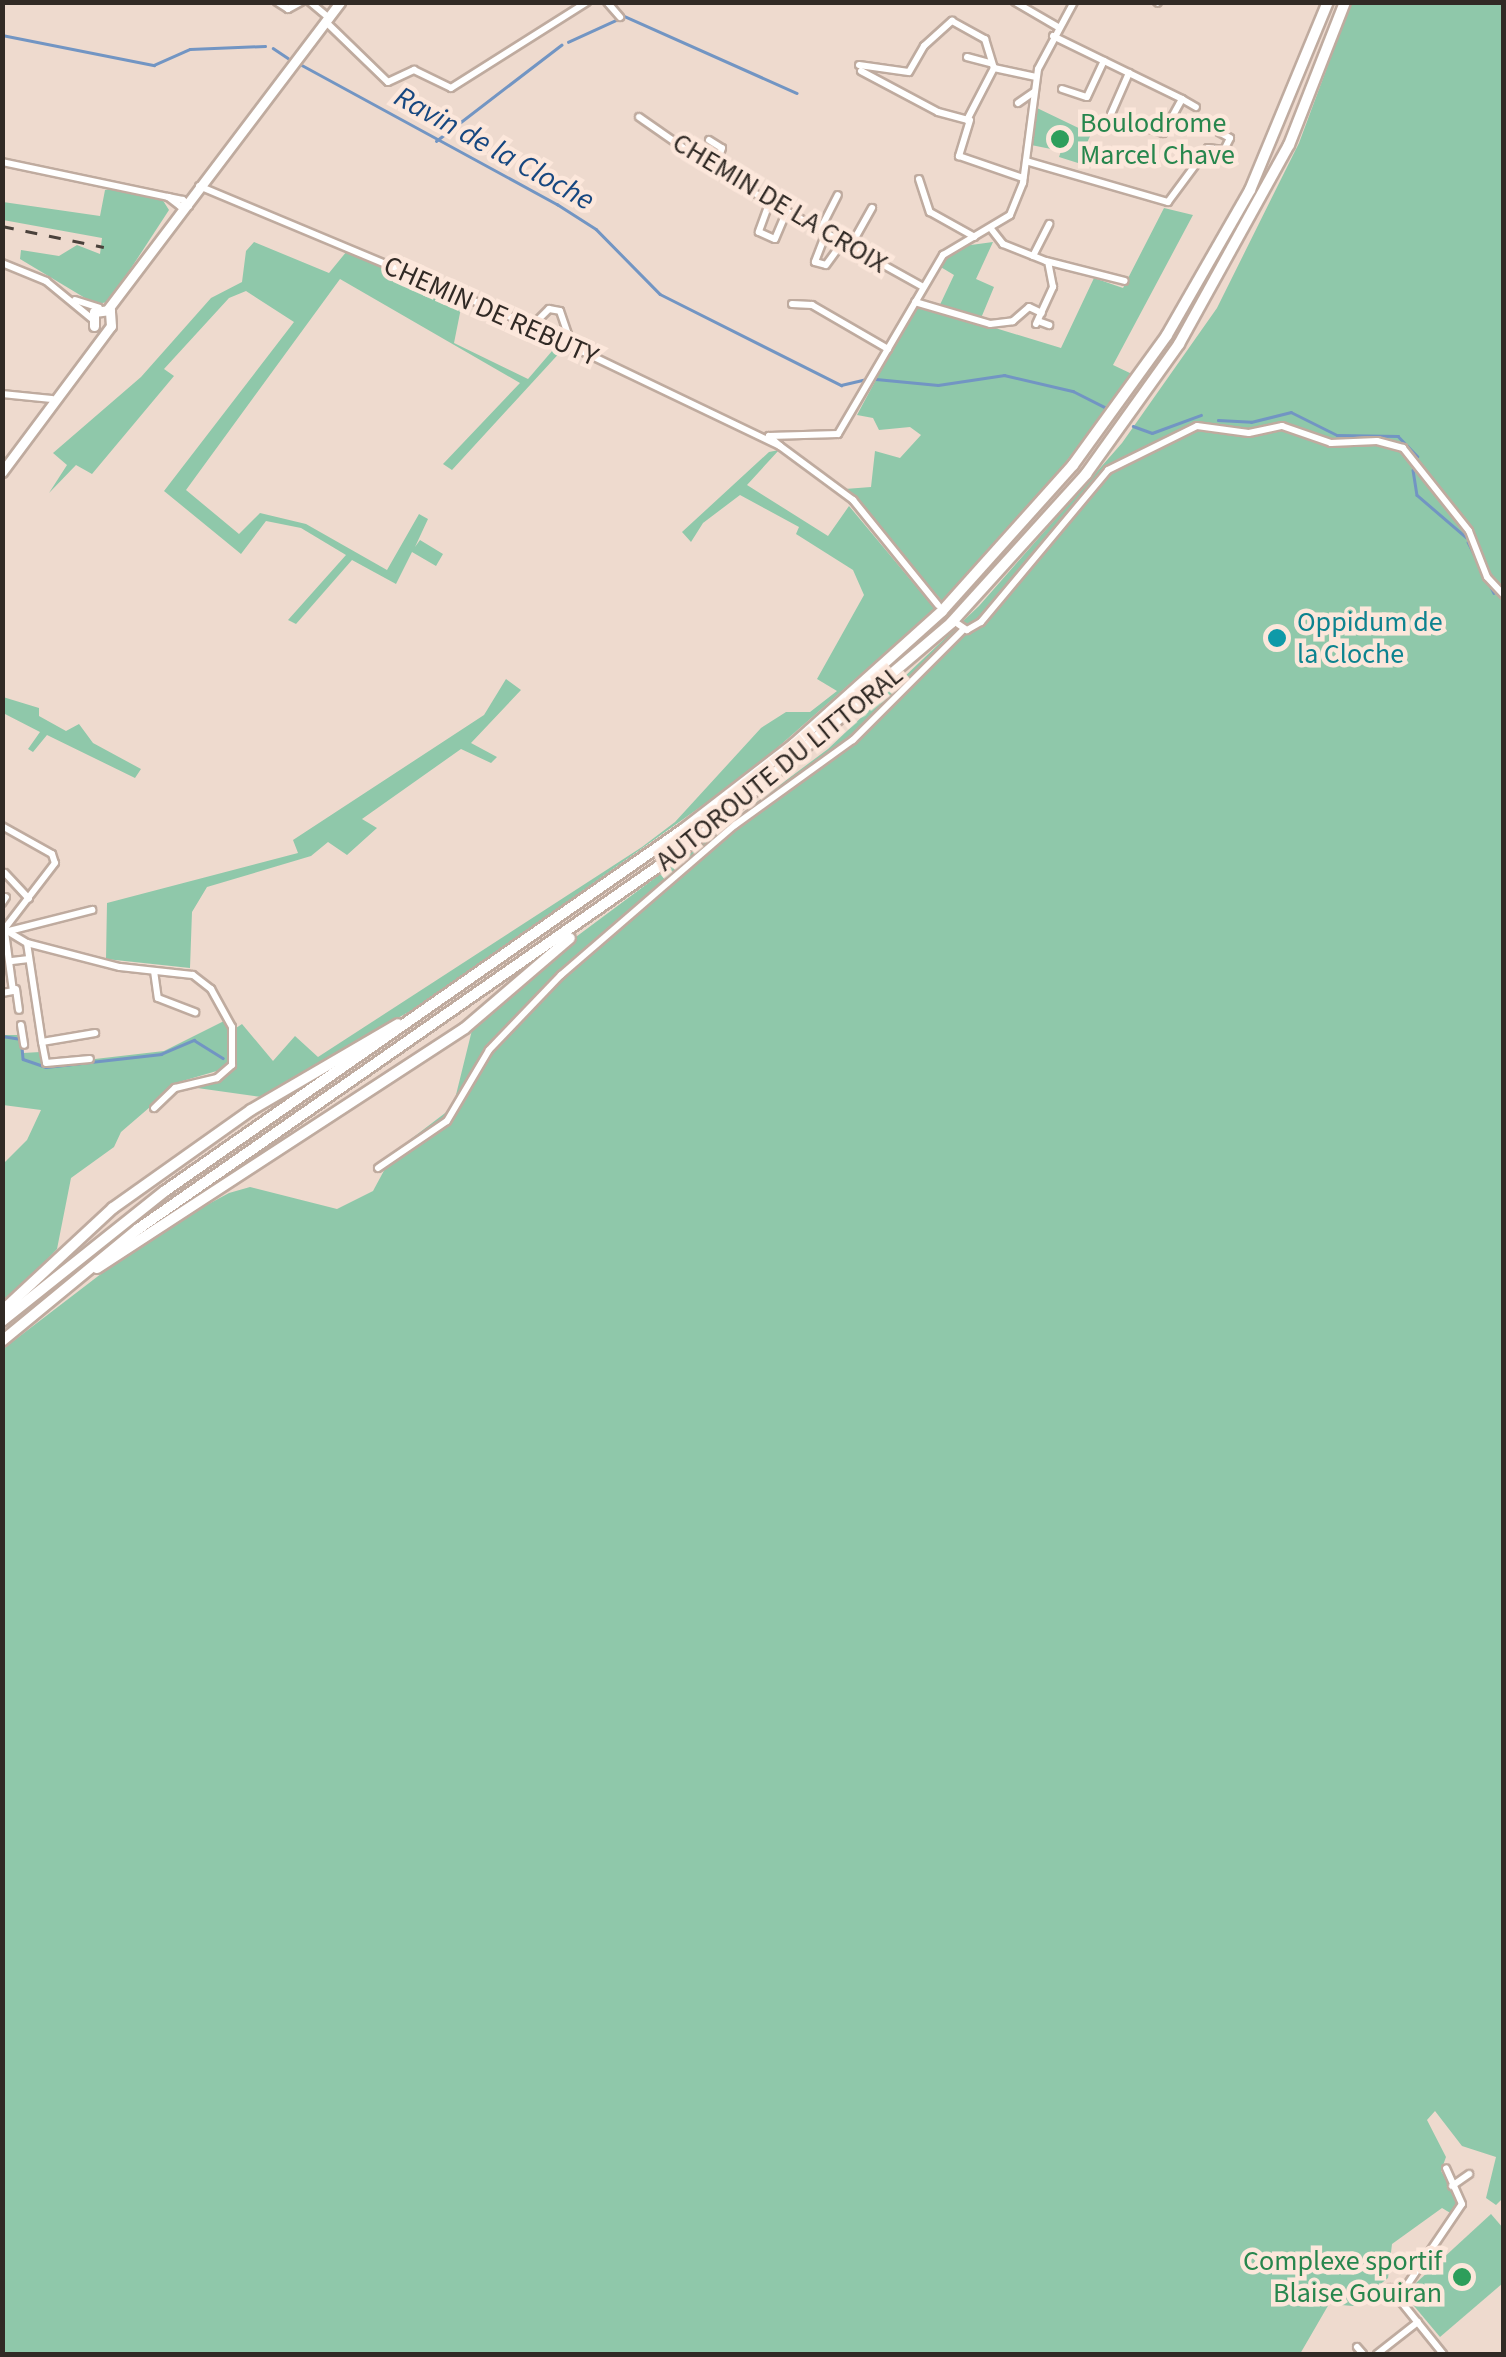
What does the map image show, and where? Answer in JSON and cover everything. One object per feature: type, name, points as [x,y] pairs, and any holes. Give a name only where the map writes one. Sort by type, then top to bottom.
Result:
[{"type":"highway","name":"AUTOROUTE DU LITTORAL","points":[[2,1321],[152,1200],[542,932],[794,744],[928,624],[1011,539],[1107,422],[1194,293],[1278,133],[1328,2]]},
{"type":"highway","name":"AUTOROUTE DU LITTORAL","points":[[2,1341],[154,1218],[695,841],[922,650],[1086,474],[1179,344],[1240,242],[1288,144],[1345,2]]},
{"type":"highway","points":[[16,1328],[143,1236],[245,1178],[466,1028],[695,841]]},
{"type":"highway","points":[[2,1311],[86,1228],[251,1110],[542,932]]},
{"type":"main road","points":[[2,472],[72,372],[107,310],[340,2]]},
{"type":"main road","points":[[97,325],[107,310]]},
{"type":"street","points":[[277,2],[288,9],[301,2]]},
{"type":"street","points":[[310,2],[388,82],[414,70],[451,88],[515,42],[587,2]]},
{"type":"street","points":[[608,2],[620,16]]},
{"type":"street","points":[[1016,2],[1058,27]]},
{"type":"street","points":[[765,435],[838,434],[946,251],[992,230],[1013,211],[1024,178],[1036,77],[1053,36],[1074,2]]},
{"type":"street","points":[[970,120],[938,112],[860,68],[912,71],[922,48],[950,21],[982,35],[992,66],[970,120],[960,158],[1024,178]]},
{"type":"street","points":[[1053,36],[1196,107]]},
{"type":"street","points":[[967,57],[1036,77]]},
{"type":"street","points":[[1062,88],[1087,98],[1106,62]]},
{"type":"street","points":[[1091,100],[1106,62]]},
{"type":"street","points":[[1111,114],[1129,73]]},
{"type":"street","points":[[1018,102],[1034,92]]},
{"type":"street","points":[[1150,129],[1164,133],[1182,99]]},
{"type":"street","name":"CHEMIN DE LA CROIX","points":[[639,117],[715,170],[923,288]]},
{"type":"street","points":[[1026,160],[1168,202],[1207,149],[1224,150],[1230,138],[1217,131]]},
{"type":"street","points":[[710,140],[722,148],[715,170]]},
{"type":"street","points":[[2,162],[168,196],[186,205]]},
{"type":"street","points":[[920,179],[930,212],[975,238]]},
{"type":"street","name":"CHEMIN DE REBUTY","points":[[200,186],[530,328],[765,435],[852,500],[938,605]]},
{"type":"street","points":[[838,195],[814,262],[826,266],[872,208]]},
{"type":"street","points":[[770,200],[758,232],[775,240],[787,212]]},
{"type":"street","points":[[1033,256],[1048,224]]},
{"type":"street","points":[[992,230],[1003,244],[1048,262],[1125,282]]},
{"type":"street","points":[[1039,319],[1054,284],[1048,262]]},
{"type":"street","points":[[2,263],[65,295],[107,310]]},
{"type":"street","points":[[65,295],[97,325]]},
{"type":"street","points":[[915,302],[990,324],[1013,322],[1028,307],[1049,326]]},
{"type":"street","points":[[792,304],[812,304],[888,349]]},
{"type":"street","points":[[530,328],[549,309],[560,311],[573,348]]},
{"type":"street","points":[[2,394],[52,400]]},
{"type":"street","points":[[378,1168],[447,1121],[489,1050],[561,976],[735,825],[853,740],[961,626],[981,622],[1108,470],[1176,432],[1288,426],[1324,442],[1377,441],[1403,448],[1470,532],[1482,567],[1504,595]]},
{"type":"street","points":[[2,826],[52,854],[55,862],[5,932],[13,992],[2,993]]},
{"type":"street","points":[[5,874],[29,899]]},
{"type":"street","points":[[5,932],[92,910]]},
{"type":"street","points":[[5,932],[26,943],[154,972],[193,974],[211,989],[229,1014],[235,1045],[226,1073],[182,1084],[154,1108]]},
{"type":"street","points":[[26,943],[46,1063],[90,1059]]},
{"type":"street","points":[[14,972],[12,956],[29,959]]},
{"type":"street","points":[[154,972],[158,998],[181,1001],[188,1014],[195,1012]]},
{"type":"street","points":[[16,988],[20,1010]]},
{"type":"street","points":[[18,999],[35,996]]},
{"type":"street","points":[[22,1025],[24,1045]]},
{"type":"street","points":[[23,1035],[40,1032]]},
{"type":"street","points":[[42,1042],[95,1033]]},
{"type":"street","points":[[1398,2297],[1462,2204],[1446,2168]]},
{"type":"street","points":[[1452,2186],[1469,2174]]},
{"type":"street","points":[[1390,2288],[1443,2354]]},
{"type":"street","points":[[1377,2354],[1418,2322]]},
{"type":"street","points":[[1357,2347],[1363,2354]]},
{"type":"green space","points":[[1351,3],[1503,3],[1503,2198],[1496,2205],[1486,2198],[1496,2157],[1462,2146],[1435,2111],[1427,2120],[1446,2157],[1441,2171],[1462,2204],[1452,2214],[1442,2208],[1392,2244],[1388,2278],[1353,2306],[1329,2304],[1300,2354],[3,2354],[3,1349],[153,1234],[229,1193],[250,1187],[337,1209],[373,1191],[394,1152],[453,1107],[472,1030],[545,960],[828,749],[979,606],[1122,443],[1217,308],[1299,143]]},
{"type":"green space","name":"Boulodrome Marcel Chave","points":[[1037,108],[1091,134],[1078,163],[1059,157],[1061,151],[1031,145]]},
{"type":"green space","points":[[114,188],[162,199],[169,210],[109,302],[95,304],[20,259],[21,250],[59,256],[77,245],[100,254],[102,238],[3,220],[3,202],[100,216],[105,190]]},
{"type":"green space","points":[[1164,208],[1193,215],[1113,365],[1132,374],[1039,498],[942,601],[845,489],[871,487],[875,451],[900,458],[921,435],[910,427],[879,430],[873,418],[857,415],[916,305],[937,311],[954,275],[939,266],[956,247],[993,242],[976,279],[994,287],[979,323],[1061,348],[1094,278],[1123,288]]},
{"type":"green space","points":[[254,242],[329,273],[347,251],[462,303],[454,343],[528,379],[558,344],[564,348],[452,470],[443,464],[520,383],[340,279],[186,490],[239,534],[260,513],[306,524],[387,570],[419,514],[428,519],[415,547],[420,540],[443,554],[436,566],[412,552],[396,584],[352,560],[296,624],[288,620],[346,555],[301,528],[266,521],[241,554],[164,491],[294,322],[246,291],[229,298],[164,369],[174,376],[92,474],[76,465],[49,493],[67,465],[53,453],[141,377],[211,298],[242,282],[246,251]]},
{"type":"green space","points":[[779,450],[747,485],[828,536],[849,506],[935,609],[751,771],[424,1003],[261,1097],[183,1086],[222,1079],[231,1070],[236,1028],[242,1024],[273,1061],[295,1036],[318,1057],[642,847],[675,822],[761,728],[786,712],[810,712],[837,691],[817,679],[864,595],[853,570],[796,534],[799,527],[740,495],[703,523],[691,542],[682,532],[769,452]]},
{"type":"green space","points":[[506,679],[521,690],[471,743],[497,757],[491,763],[461,749],[362,819],[377,828],[347,855],[328,842],[311,856],[207,887],[192,912],[190,968],[106,959],[107,903],[298,853],[293,840],[484,715]]},
{"type":"green space","points":[[3,697],[39,708],[39,716],[66,731],[79,724],[93,743],[141,769],[135,778],[47,735],[33,752],[28,749],[40,732],[3,713]]},
{"type":"green space","points":[[226,1020],[232,1042],[227,1068],[179,1082],[121,1132],[114,1147],[71,1178],[57,1249],[3,1307],[3,1164],[27,1140],[41,1110],[3,1105],[3,1035],[22,1035],[23,1053],[40,1052],[43,1065],[164,1051]]},
{"type":"green space","name":"Complexe sportif Blaise Gouiran","points":[[1491,2214],[1503,2228],[1503,2283],[1440,2337],[1404,2294]]},
{"type":"waterway","points":[[624,16],[797,93]]},
{"type":"waterway","points":[[568,42],[618,19]]},
{"type":"waterway","name":"Ravin de la Cloche","points":[[2,35],[154,65],[190,49],[265,46]]},
{"type":"waterway","points":[[436,141],[561,45]]},
{"type":"waterway","name":"Ravin de la Cloche","points":[[273,48],[288,58]]},
{"type":"waterway","name":"Ravin de la Cloche","points":[[300,64],[557,204],[596,229],[660,294],[841,385],[867,379]]},
{"type":"waterway","name":"Ravin de la Cloche","points":[[876,379],[938,385],[1004,375],[1073,391],[1107,408]]},
{"type":"waterway","name":"Ravin de la Cloche","points":[[1218,420],[1251,422],[1291,412],[1337,435],[1398,436],[1417,456]]},
{"type":"waterway","name":"Ravin de la Cloche","points":[[1133,426],[1152,433],[1201,415]]},
{"type":"waterway","name":"Ravin de la Cloche","points":[[1413,470],[1417,495],[1466,537]]},
{"type":"waterway","name":"Ravin de la Cloche","points":[[1468,542],[1494,593]]},
{"type":"waterway","points":[[2,1036],[21,1039]]},
{"type":"waterway","points":[[22,1047],[23,1059],[46,1067],[161,1054],[194,1040],[223,1058]]},
{"type":"railway","points":[[2,226],[104,247]]},
{"type":"place","name":"Boulodrome Marcel Chave","points":[[1060,139]]},
{"type":"place","name":"Oppidum de la Cloche","points":[[1277,638]]},
{"type":"place","name":"Complexe sportif Blaise Gouiran","points":[[1462,2277]]}]
